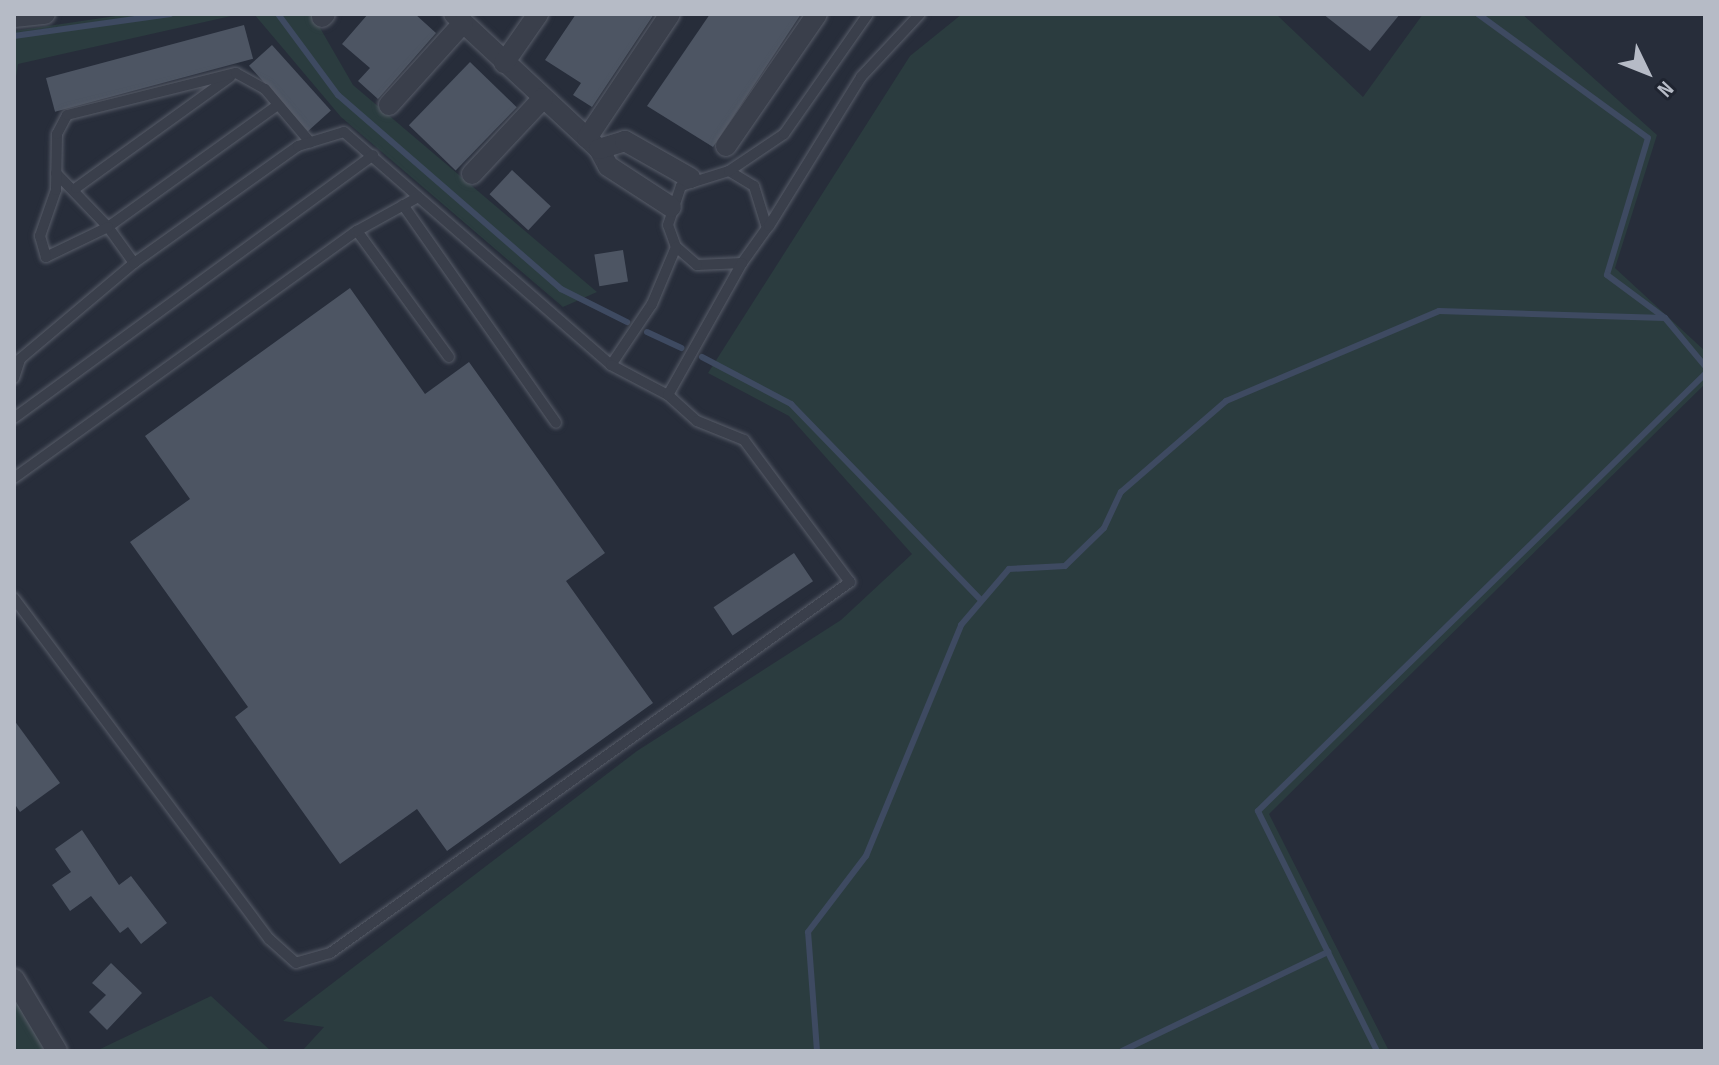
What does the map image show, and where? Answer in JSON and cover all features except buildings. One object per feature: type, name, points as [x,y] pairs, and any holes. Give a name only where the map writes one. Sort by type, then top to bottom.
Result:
[{"type":"street","points":[[14,17],[45,14]]},
{"type":"street","points":[[504,63],[538,14]]},
{"type":"street","points":[[593,144],[670,14]]},
{"type":"street","points":[[726,146],[817,14]]},
{"type":"street","points":[[389,105],[458,18],[593,144],[608,166],[671,207]]},
{"type":"street","points":[[472,174],[543,98]]},
{"type":"street","points":[[593,144],[625,141],[690,178]]},
{"type":"street","points":[[14,979],[57,1051]]},
{"type":"lane","points":[[611,365],[652,304],[676,247],[671,207],[690,178],[729,171],[784,134],[868,14]]},
{"type":"lane","points":[[668,395],[742,263],[861,77],[920,14]]},
{"type":"lane","points":[[236,73],[67,115],[57,134],[56,173],[40,236],[46,257],[108,227],[278,105]]},
{"type":"lane","points":[[236,73],[278,105],[310,142]]},
{"type":"lane","points":[[76,188],[236,73]]},
{"type":"lane","points":[[14,378],[20,359],[134,263],[310,142],[344,132],[611,365],[668,395],[697,421],[744,440],[850,582],[330,953],[296,963],[269,939],[14,598]]},
{"type":"lane","points":[[14,418],[373,155]]},
{"type":"lane","points":[[729,171],[754,186],[767,228]]},
{"type":"lane","points":[[56,173],[76,188],[134,263]]},
{"type":"lane","points":[[14,478],[357,231],[418,197]]},
{"type":"lane","points":[[403,205],[556,423]]},
{"type":"lane","points":[[357,231],[449,357]]},
{"type":"lane","points":[[676,247],[697,265],[742,263]]},
{"type":"shaded area","points":[[129,14],[240,14],[18,64],[14,90],[14,31]]},
{"type":"shaded area","points":[[254,14],[312,14],[353,85],[597,292],[563,307],[341,117]]},
{"type":"shaded area","points":[[962,14],[1276,14],[1363,97],[1423,14],[1522,14],[1657,135],[1615,268],[1705,351],[1705,384],[1269,814],[1389,1051],[302,1051],[324,1027],[283,1021],[637,751],[841,620],[912,554],[789,416],[708,373],[910,56]]},
{"type":"shaded area","points":[[14,992],[26,1011],[44,1051],[14,1051]]},
{"type":"shaded area","points":[[211,996],[271,1051],[96,1051]]},
{"type":"waterway","points":[[14,36],[170,14]]},
{"type":"waterway","points":[[278,14],[338,95],[561,289],[627,322]]},
{"type":"waterway","points":[[1478,14],[1648,138],[1607,275],[1665,318],[1705,366]]},
{"type":"waterway","points":[[817,1051],[808,932],[866,856],[961,625],[1009,569],[1065,566],[1104,528],[1121,492],[1226,401],[1439,311],[1665,318]]},
{"type":"waterway","points":[[647,332],[682,348]]},
{"type":"waterway","points":[[702,357],[791,404],[981,600]]},
{"type":"waterway","points":[[1377,1051],[1258,811],[1705,374]]},
{"type":"waterway","points":[[1122,1051],[1328,952]]}]
